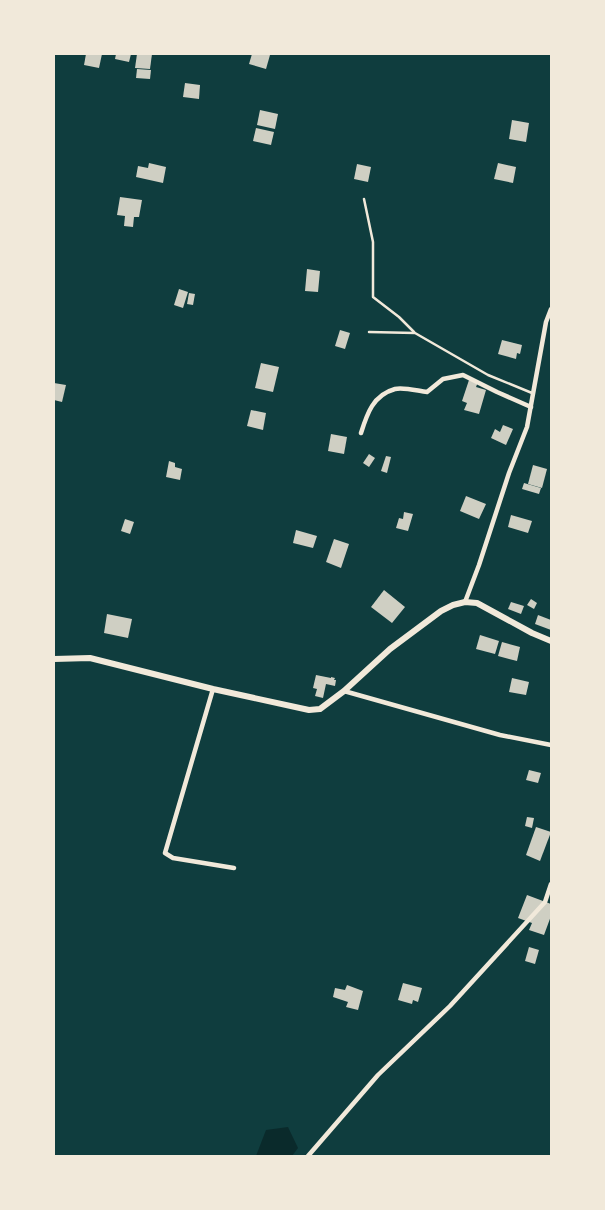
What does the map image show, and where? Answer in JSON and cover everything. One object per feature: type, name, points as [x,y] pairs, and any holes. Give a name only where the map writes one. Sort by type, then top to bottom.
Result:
[{"type":"main road","points":[[54,659],[90,658],[213,689],[309,710],[320,709],[344,691],[390,649],[453,605],[465,602],[477,603],[532,633],[551,641]]},
{"type":"street","points":[[465,602],[509,473],[527,427],[546,322],[551,309]]},
{"type":"street","points":[[361,433],[367,414],[376,400],[396,389],[427,392],[443,379],[464,375],[531,407]]},
{"type":"street","points":[[213,689],[165,853],[173,858],[234,868]]},
{"type":"street","points":[[344,691],[500,735],[551,745]]},
{"type":"street","points":[[308,1156],[378,1075],[450,1006],[545,902],[551,884]]},
{"type":"lane","points":[[364,199],[373,242],[373,297],[399,317],[415,333],[488,375],[533,394]]},
{"type":"lane","points":[[370,332],[415,333]]},
{"type":"water","points":[[288,1127],[298,1148],[292,1156],[256,1156],[266,1130]]},
{"type":"building","points":[[86,54],[102,54],[99,68],[84,65]]},
{"type":"building","points":[[116,54],[131,54],[129,62],[115,59]]},
{"type":"building","points":[[137,54],[152,54],[150,69],[135,68]]},
{"type":"building","points":[[252,54],[270,55],[266,69],[249,64]]},
{"type":"building","points":[[137,69],[151,70],[150,79],[136,78]]},
{"type":"building","points":[[185,83],[200,85],[199,99],[183,97]]},
{"type":"building","points":[[260,110],[278,114],[275,129],[257,125]]},
{"type":"building","points":[[512,120],[529,123],[526,142],[509,139]]},
{"type":"building","points":[[256,128],[274,132],[271,145],[253,141]]},
{"type":"building","points":[[149,163],[166,167],[163,183],[136,177],[138,166],[148,168]]},
{"type":"building","points":[[498,163],[516,167],[513,183],[494,179]]},
{"type":"building","points":[[357,164],[371,167],[368,182],[354,179]]},
{"type":"building","points":[[120,197],[142,200],[139,217],[134,217],[133,227],[124,226],[125,216],[117,215]]},
{"type":"building","points":[[307,269],[320,271],[318,292],[305,291]]},
{"type":"building","points":[[179,289],[188,292],[183,308],[174,305]]},
{"type":"building","points":[[189,293],[195,294],[193,305],[187,304]]},
{"type":"building","points":[[340,330],[350,333],[345,349],[335,346]]},
{"type":"building","points":[[502,340],[522,345],[520,354],[517,353],[516,359],[498,354]]},
{"type":"building","points":[[261,363],[279,367],[273,392],[255,388]]},
{"type":"building","points":[[469,380],[478,382],[476,387],[486,390],[479,414],[464,410],[467,403],[462,401]]},
{"type":"building","points":[[54,383],[66,385],[62,402],[54,400]]},
{"type":"building","points":[[251,410],[266,413],[263,430],[247,426]]},
{"type":"building","points":[[503,425],[513,429],[506,445],[491,438],[495,429],[500,432]]},
{"type":"building","points":[[331,434],[347,437],[344,454],[328,451]]},
{"type":"building","points":[[369,454],[375,458],[369,467],[363,463]]},
{"type":"building","points":[[386,456],[391,457],[387,473],[381,471]]},
{"type":"building","points":[[169,461],[175,463],[175,467],[182,469],[180,480],[166,477]]},
{"type":"building","points":[[533,465],[547,469],[542,488],[528,484]]},
{"type":"building","points":[[524,483],[541,488],[539,494],[522,489]]},
{"type":"building","points":[[466,496],[486,504],[479,519],[460,511]]},
{"type":"building","points":[[404,512],[413,514],[408,531],[396,528],[399,518],[403,519]]},
{"type":"building","points":[[511,515],[532,521],[528,533],[508,527]]},
{"type":"building","points":[[125,519],[134,522],[130,534],[121,531]]},
{"type":"building","points":[[296,530],[317,536],[313,548],[293,543]]},
{"type":"building","points":[[334,539],[349,544],[341,568],[326,562]]},
{"type":"building","points":[[384,590],[405,607],[392,623],[371,607]]},
{"type":"building","points":[[531,599],[537,603],[534,609],[527,605]]},
{"type":"building","points":[[511,602],[524,606],[521,614],[508,609]]},
{"type":"building","points":[[107,614],[132,619],[128,638],[104,633]]},
{"type":"building","points":[[538,615],[551,620],[551,630],[535,624]]},
{"type":"building","points":[[480,635],[499,641],[495,654],[476,649]]},
{"type":"building","points":[[502,642],[520,647],[517,661],[498,656]]},
{"type":"building","points":[[316,675],[335,678],[334,680],[336,680],[335,686],[326,684],[323,698],[315,696],[317,689],[313,688]]},
{"type":"building","points":[[512,678],[529,682],[526,695],[509,692]]},
{"type":"building","points":[[529,770],[541,773],[538,783],[526,780]]},
{"type":"building","points":[[527,817],[534,818],[532,828],[525,826]]},
{"type":"building","points":[[536,827],[551,832],[540,861],[526,855]]},
{"type":"building","points":[[527,895],[551,904],[551,916],[544,935],[529,930],[532,923],[518,918]]},
{"type":"building","points":[[529,947],[539,950],[535,964],[525,961]]},
{"type":"building","points":[[403,983],[422,988],[418,1002],[413,1000],[412,1004],[398,1000]]},
{"type":"building","points":[[347,985],[363,991],[358,1010],[346,1007],[348,1002],[333,997],[335,988],[345,990]]}]
